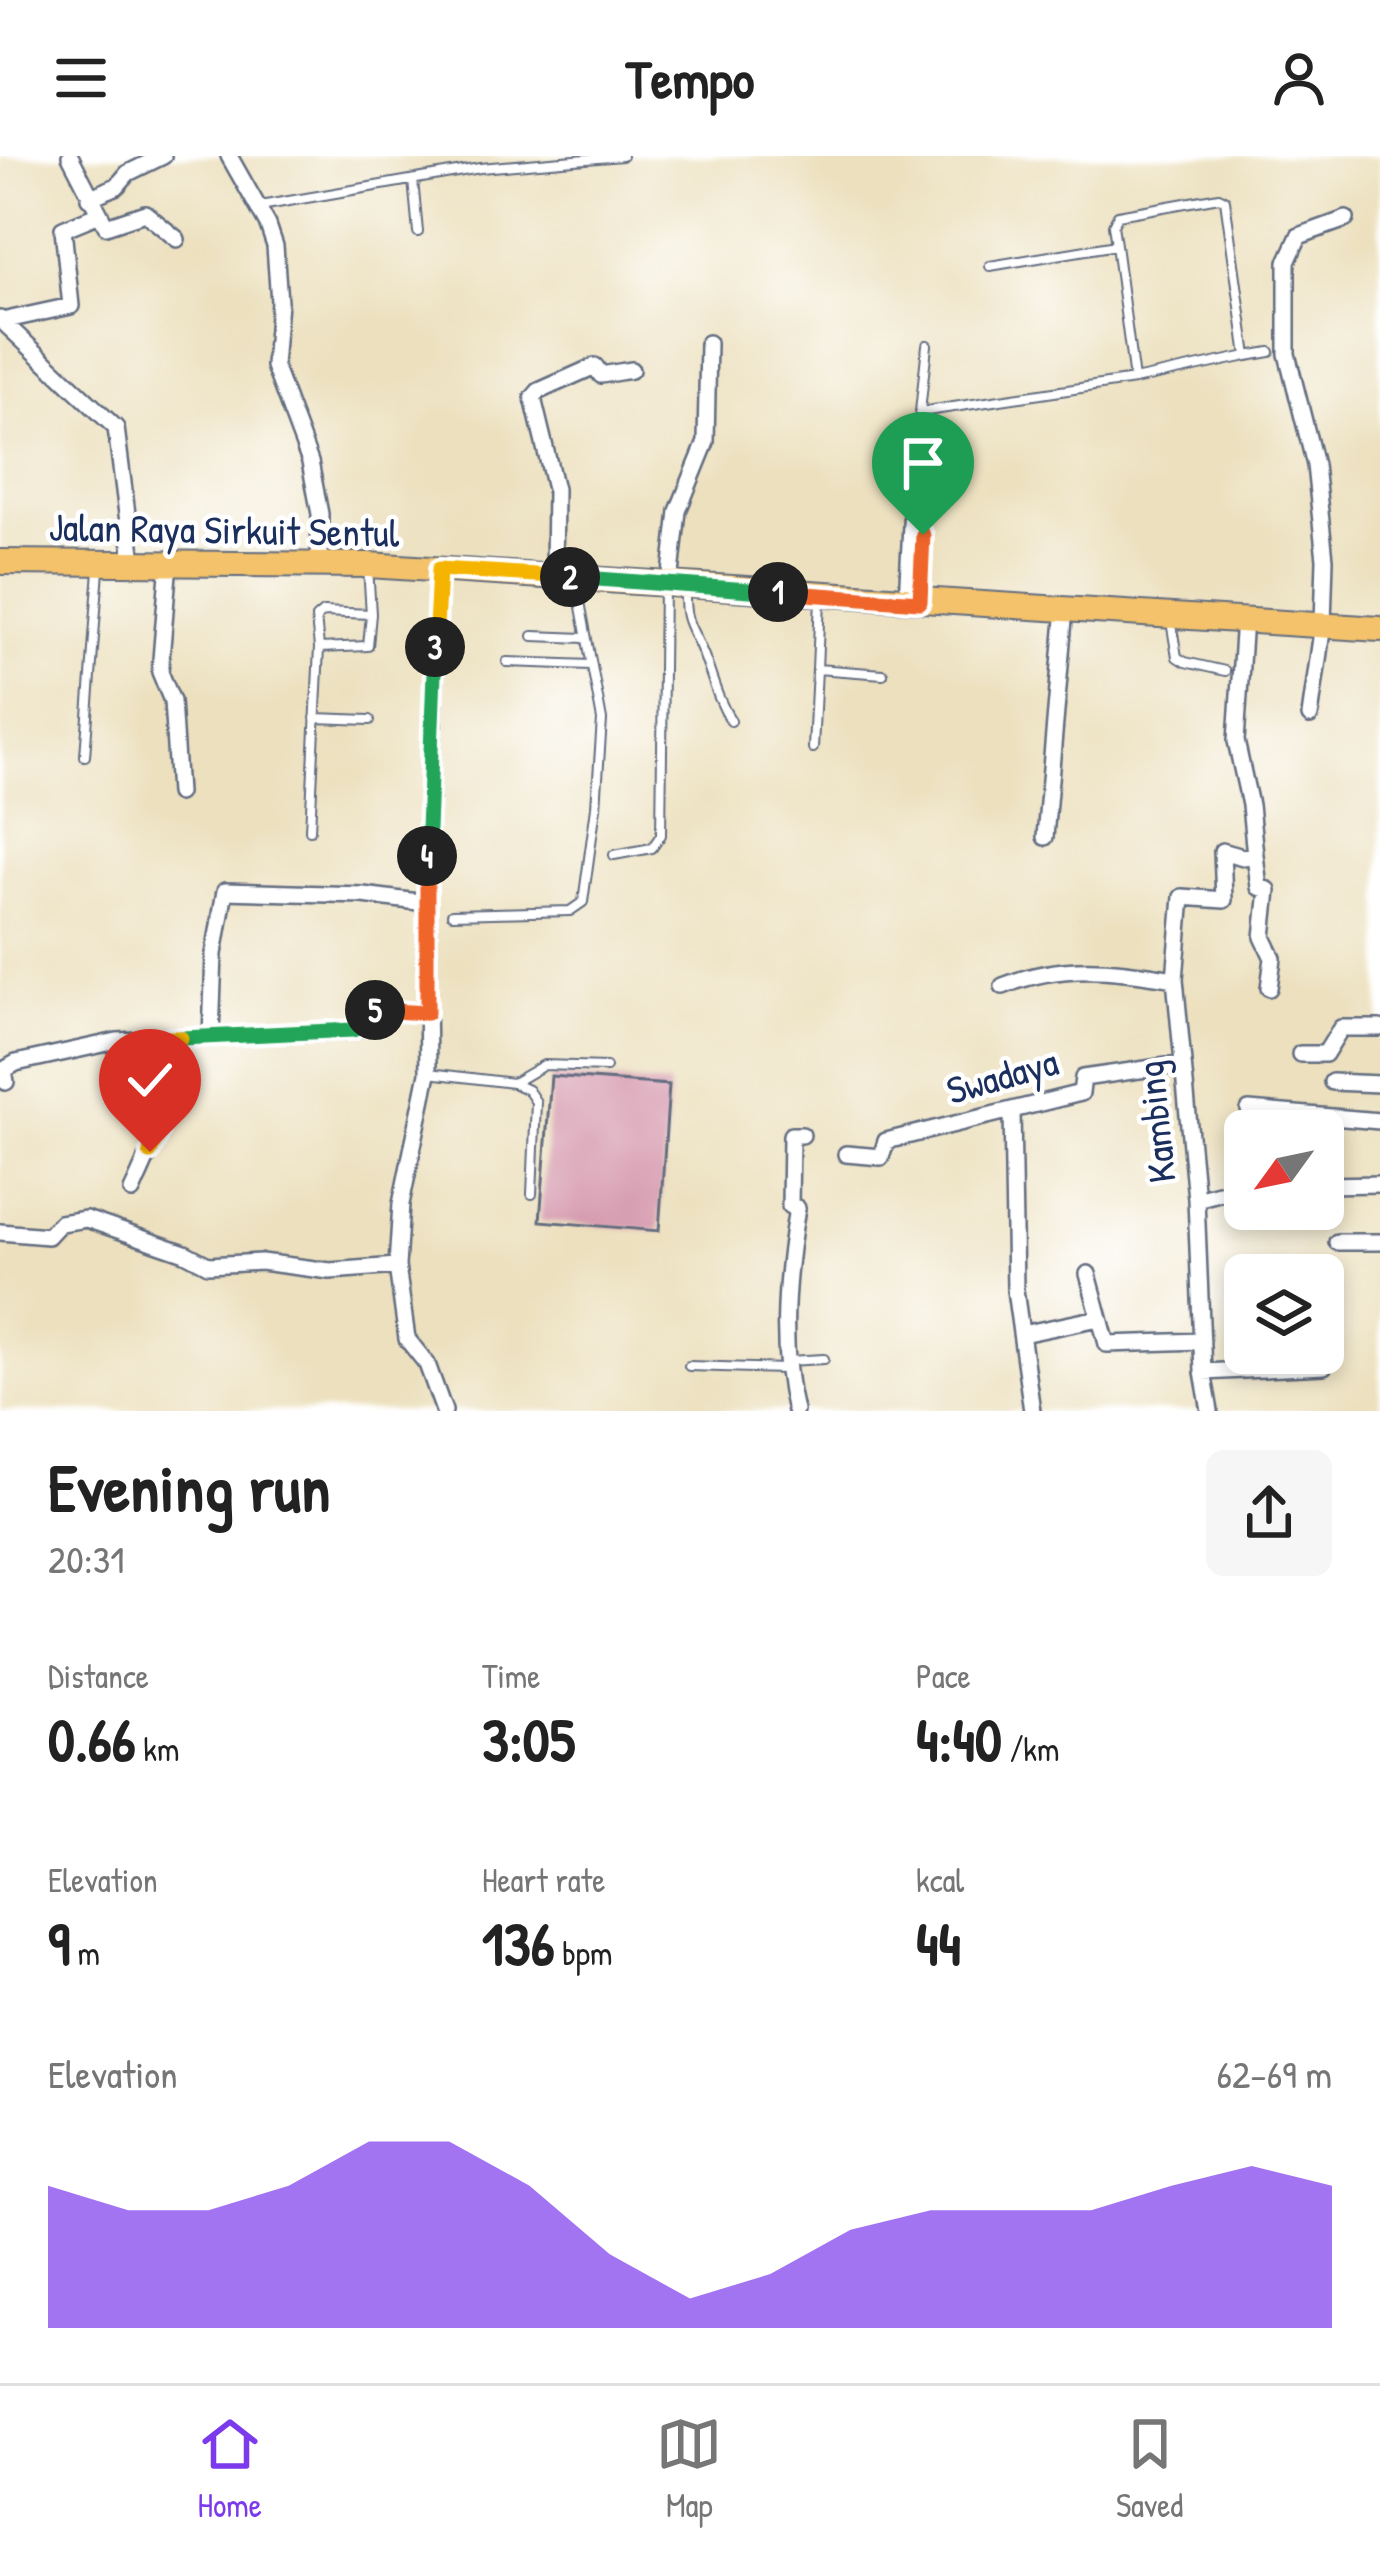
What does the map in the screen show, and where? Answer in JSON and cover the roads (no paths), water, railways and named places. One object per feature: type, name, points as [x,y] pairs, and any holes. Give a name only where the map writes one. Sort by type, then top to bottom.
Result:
[{"type":"main road","name":"Jalan Raya Sirkuit Sentul","points":[[0,562],[368,565],[1380,629]]},
{"type":"street","points":[[70,156],[97,215],[110,227],[145,214],[178,239]]},
{"type":"street","points":[[89,198],[163,156]]},
{"type":"street","points":[[229,156],[258,206],[276,253],[275,372],[310,462],[320,514],[320,564]]},
{"type":"street","points":[[1,320],[71,306],[63,230],[97,215]]},
{"type":"street","points":[[1310,716],[1323,624],[1325,559],[1315,465],[1287,354],[1287,262],[1299,236],[1346,219]]},
{"type":"street","points":[[1,320],[116,428],[134,561]]},
{"type":"street","points":[[0,343],[20,340]]},
{"type":"street","points":[[673,584],[678,511],[706,442],[708,343]]},
{"type":"street","points":[[565,577],[555,489],[532,398],[595,366],[601,375],[632,370]]},
{"type":"street","points":[[906,428],[914,468],[914,602]]},
{"type":"street","points":[[169,561],[160,672],[172,700],[178,793]]},
{"type":"street","points":[[439,569],[426,903],[428,1073],[401,1204],[398,1266],[407,1339],[427,1364],[444,1411]]},
{"type":"street","points":[[1045,837],[1065,608]]},
{"type":"street","points":[[1244,619],[1235,741],[1250,805],[1259,886],[1268,890],[1264,937],[1274,958],[1270,988]]},
{"type":"street","name":"Kambing","points":[[1210,1411],[1203,1372],[1196,1199],[1175,979],[1182,897],[1224,900],[1222,851],[1255,855]]},
{"type":"street","points":[[211,1037],[214,954],[225,891],[363,895],[426,903]]},
{"type":"street","points":[[1003,986],[1032,974],[1103,967],[1175,979]]},
{"type":"street","points":[[6,1082],[4,1070],[34,1056],[117,1041],[340,1031],[357,1029],[358,1016],[366,1011],[427,1013]]},
{"type":"street","points":[[1300,1054],[1325,1054],[1341,1028],[1380,1028]]},
{"type":"street","points":[[133,1191],[160,1132],[170,1087],[169,1038]]},
{"type":"street","name":"Swadaya","points":[[846,1154],[881,1157],[886,1141],[1081,1093],[1084,1078],[1181,1064]]},
{"type":"street","points":[[1332,1082],[1380,1084]]},
{"type":"street","points":[[1012,1110],[1015,1291],[1032,1411]]},
{"type":"street","points":[[1344,1118],[1380,1121]]},
{"type":"street","points":[[795,1411],[786,1365],[789,1254],[797,1208],[790,1206],[791,1135],[802,1135]]},
{"type":"street","points":[[1344,1185],[1380,1184]]},
{"type":"street","points":[[1196,1199],[1224,1192]]},
{"type":"street","points":[[0,1232],[48,1236],[60,1223],[86,1219],[208,1265],[261,1262],[330,1271],[398,1266]]},
{"type":"street","points":[[1337,1242],[1380,1242]]},
{"type":"street","points":[[1088,1274],[1105,1343],[1202,1341]]},
{"type":"street","points":[[1022,1334],[1099,1318]]},
{"type":"street","points":[[1203,1372],[1224,1371]]},
{"type":"lane","points":[[258,206],[480,168],[622,156]]},
{"type":"lane","points":[[413,180],[418,232]]},
{"type":"lane","points":[[1134,380],[1113,225],[1118,215],[1216,197],[1225,200],[1247,356]]},
{"type":"lane","points":[[990,266],[1116,245]]},
{"type":"lane","points":[[914,602],[927,472],[920,412],[927,346]]},
{"type":"lane","points":[[920,412],[1134,380],[1270,352]]},
{"type":"lane","points":[[85,756],[99,562]]},
{"type":"lane","points":[[319,648],[367,648],[368,565]]},
{"type":"lane","points":[[452,914],[566,912],[581,906],[596,807],[602,720],[585,638],[565,577]]},
{"type":"lane","points":[[673,584],[687,626],[704,654],[714,692],[731,721]]},
{"type":"lane","points":[[614,855],[652,848],[661,835],[673,584]]},
{"type":"lane","points":[[813,748],[820,596]]},
{"type":"lane","points":[[310,830],[319,648],[316,618],[320,613],[371,614]]},
{"type":"lane","points":[[1171,614],[1177,657],[1226,671]]},
{"type":"lane","points":[[533,636],[585,638]]},
{"type":"lane","points":[[507,662],[591,665]]},
{"type":"lane","points":[[818,669],[883,674]]},
{"type":"lane","points":[[315,718],[370,720]]},
{"type":"lane","points":[[513,1083],[549,1064],[606,1066]]},
{"type":"lane","points":[[428,1073],[513,1083],[528,1090],[536,1102],[532,1194]]},
{"type":"lane","points":[[689,1366],[786,1365],[824,1359]]}]
